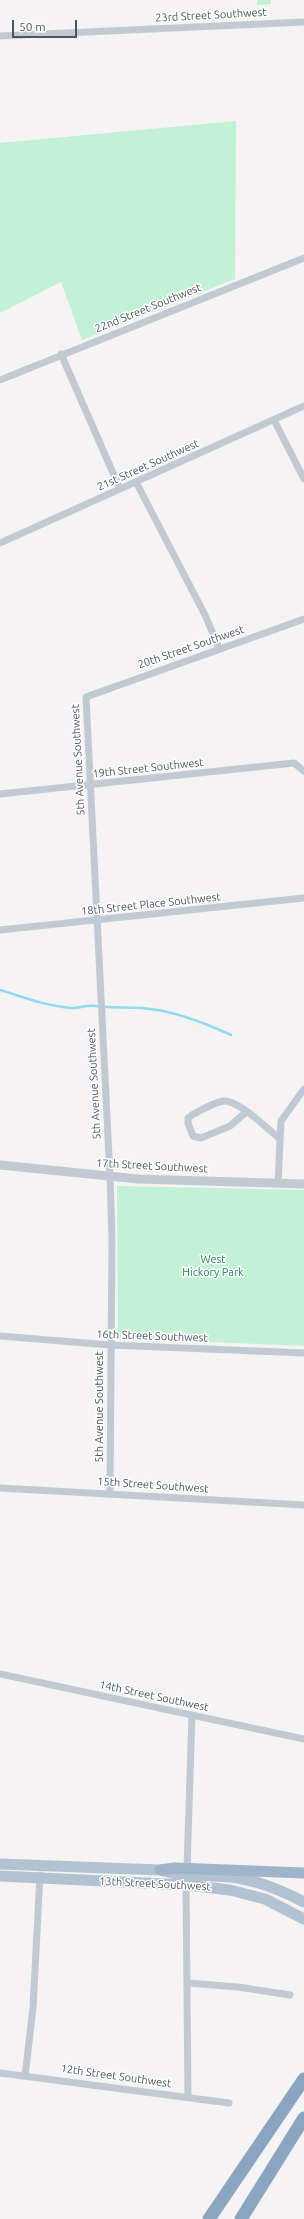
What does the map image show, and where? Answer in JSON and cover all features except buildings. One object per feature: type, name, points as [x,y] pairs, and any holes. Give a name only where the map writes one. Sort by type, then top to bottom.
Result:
[{"type":"highway","points":[[160,1870],[187,1868],[304,1873]]},
{"type":"highway","points":[[209,2219],[304,2079]]},
{"type":"highway","points":[[241,2219],[304,2118]]},
{"type":"main road","name":"13th Street Southwest","points":[[0,1864],[160,1870],[173,1874],[247,1880],[275,1888],[304,1902]]},
{"type":"main road","name":"13th Street Southwest","points":[[0,1876],[186,1885],[252,1894],[278,1905],[304,1919]]},
{"type":"street","name":"23rd Street Southwest","points":[[0,36],[304,22]]},
{"type":"street","name":"22nd Street Southwest","points":[[0,380],[61,354],[304,258]]},
{"type":"street","points":[[61,354],[120,489]]},
{"type":"street","name":"21st Street Southwest","points":[[0,543],[304,406]]},
{"type":"street","points":[[274,420],[304,478]]},
{"type":"street","points":[[136,482],[205,615],[219,648]]},
{"type":"street","name":"20th Street Southwest","points":[[86,697],[219,648],[304,619]]},
{"type":"street","name":"5th Avenue Southwest","points":[[86,697],[112,1239],[110,1494]]},
{"type":"street","name":"19th Street Southwest","points":[[0,794],[294,763],[304,771]]},
{"type":"street","name":"18th Street Place Southwest","points":[[0,930],[304,898]]},
{"type":"street","points":[[278,1183],[281,1121],[304,1089]]},
{"type":"street","points":[[246,1112],[230,1126],[201,1138],[193,1136],[188,1123],[188,1118],[192,1115],[223,1101],[235,1103],[279,1138]]},
{"type":"street","name":"17th Street Southwest","points":[[0,1165],[110,1176],[304,1184]]},
{"type":"street","name":"16th Street Southwest","points":[[0,1336],[110,1345],[304,1353]]},
{"type":"street","name":"15th Street Southwest","points":[[0,1488],[304,1505]]},
{"type":"street","name":"14th Street Southwest","points":[[0,1674],[304,1739]]},
{"type":"street","points":[[187,1868],[192,1715]]},
{"type":"street","points":[[25,2076],[33,2008],[41,1865]]},
{"type":"street","points":[[186,1885],[188,2097]]},
{"type":"street","points":[[188,1983],[238,1987],[290,1995]]},
{"type":"street","name":"12th Street Southwest","points":[[0,2073],[229,2103]]},
{"type":"green space","points":[[257,0],[271,0],[271,4],[257,5]]},
{"type":"green space","points":[[236,121],[235,279],[82,340],[61,282],[0,313],[0,143]]},
{"type":"green space","name":"West Hickory Park","points":[[117,1186],[304,1190],[304,1346],[118,1338]]},
{"type":"waterway","points":[[0,990],[35,1001],[62,1007],[71,1008],[92,1006],[141,1008],[164,1011],[198,1021],[231,1035]]}]
